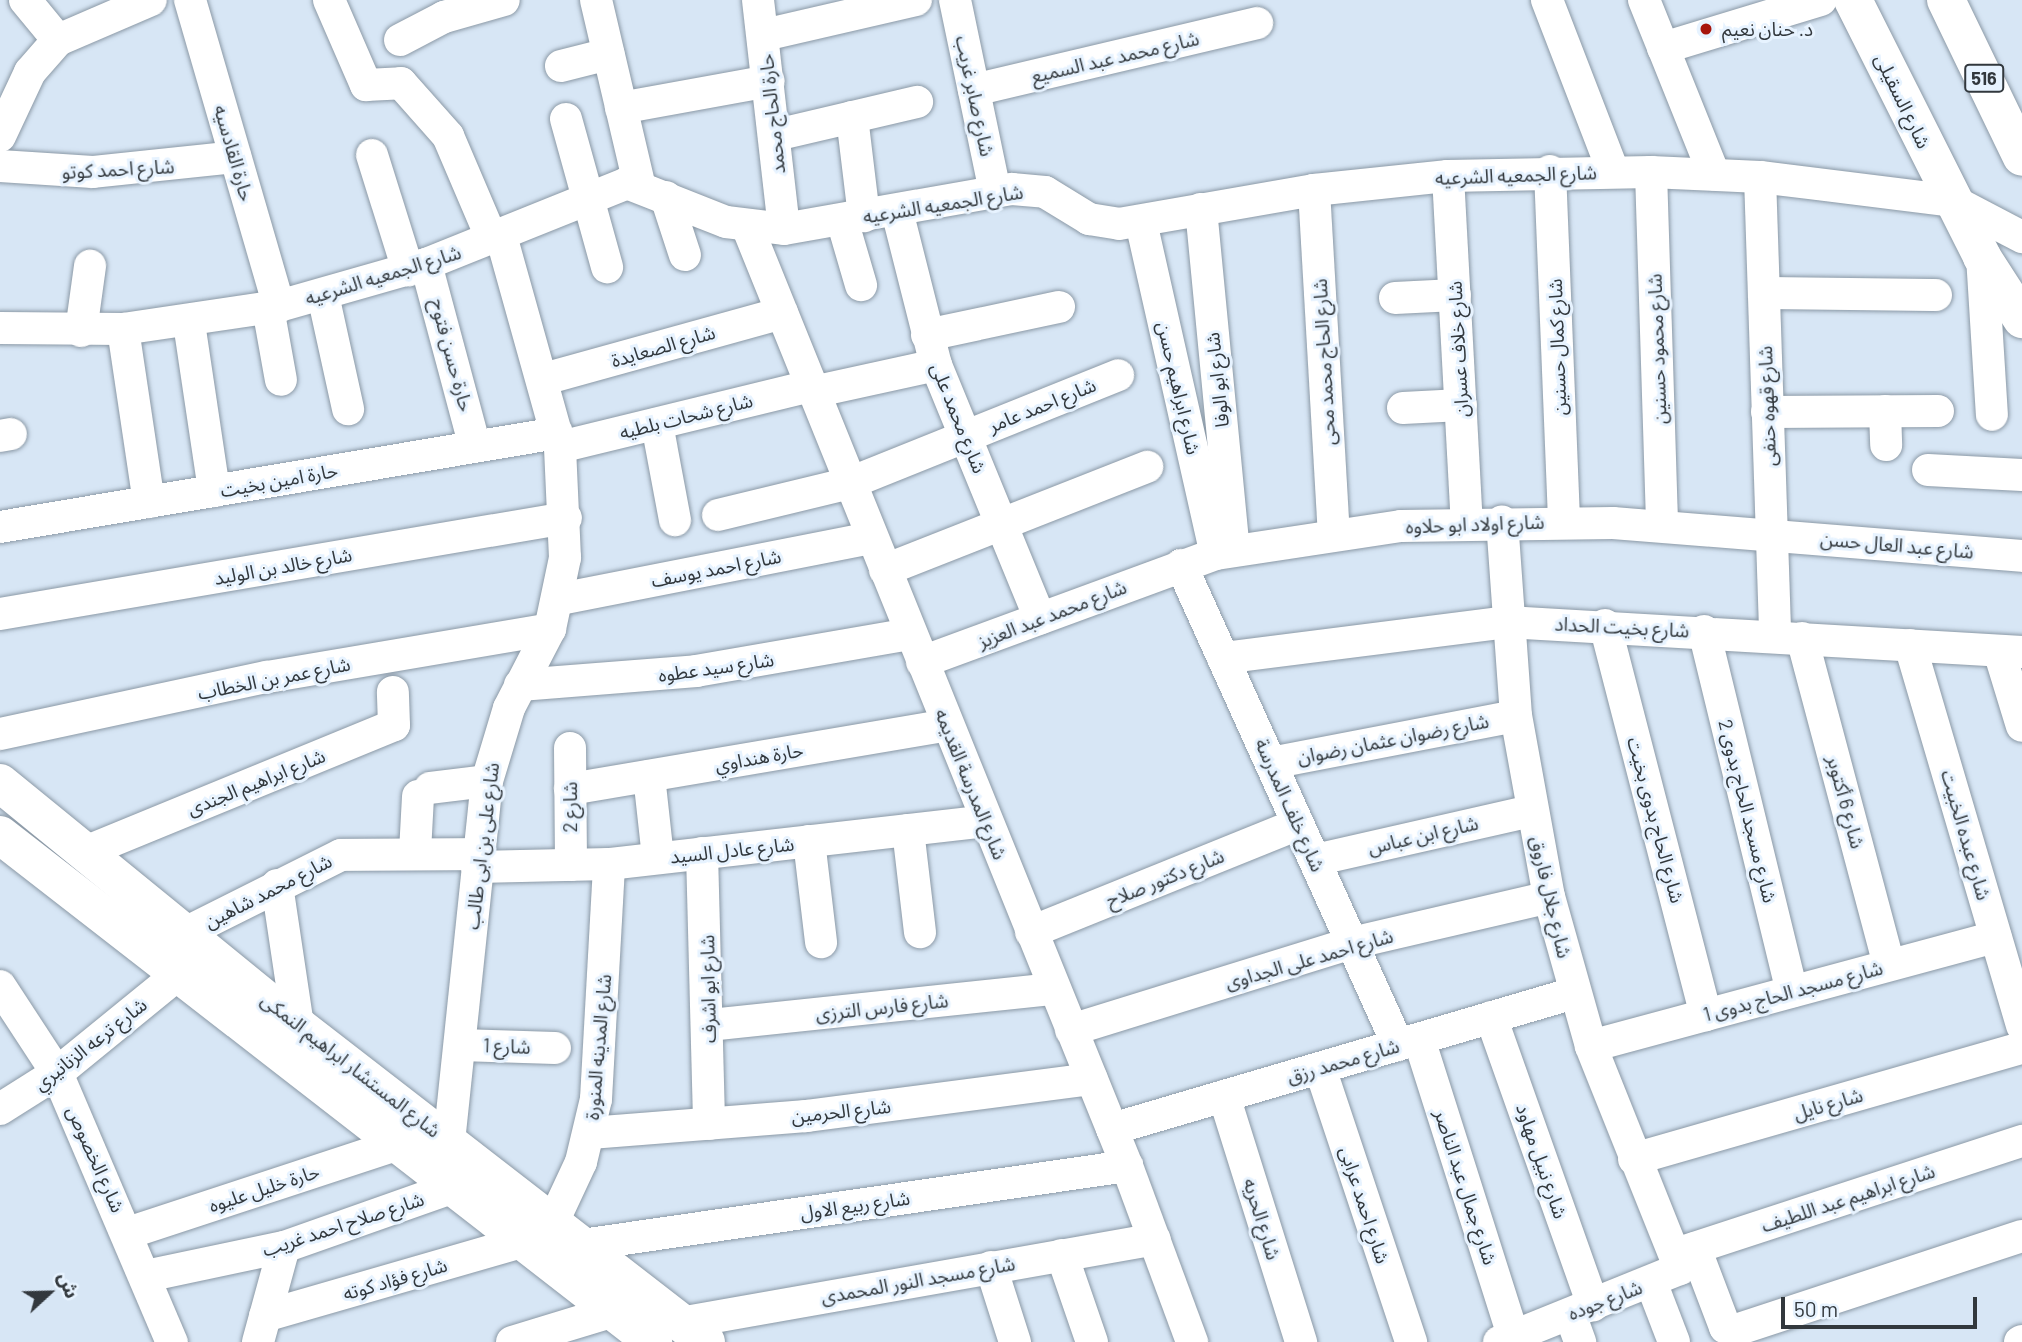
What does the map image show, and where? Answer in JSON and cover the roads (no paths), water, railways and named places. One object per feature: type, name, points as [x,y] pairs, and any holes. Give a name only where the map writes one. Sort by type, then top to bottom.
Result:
[{"type":"main road","name":"شارع السقيلى","points":[[1853,0],[1982,257],[2022,319]]},
{"type":"main road","name":"516","points":[[1946,0],[2022,157]]},
{"type":"main road","name":"شارع المستشار ابراهيم النمكى","points":[[0,783],[185,933],[288,1040],[399,1144],[457,1186],[553,1236],[614,1311],[680,1336]]},
{"type":"main road","name":"شارع المستشار ابراهيم النمكى","points":[[0,835],[177,975],[288,1040],[449,1142],[553,1236],[680,1336]]},
{"type":"street","points":[[25,0],[58,40]]},
{"type":"street","points":[[0,136],[9,97],[58,40],[151,0]]},
{"type":"street","name":"حارة القادسيه","points":[[190,0],[235,156],[273,307],[281,380]]},
{"type":"street","name":"شارع على بن ابى طالب","points":[[329,0],[366,85],[401,83],[448,136],[497,238],[544,379],[559,440],[566,518],[560,599],[550,629],[520,685],[487,781],[449,1142]]},
{"type":"street","points":[[400,40],[444,17],[504,0]]},
{"type":"street","name":"حارة الحاج محمد","points":[[758,0],[776,135],[784,229]]},
{"type":"street","points":[[764,35],[916,0]]},
{"type":"street","name":"شارع صابر غريب","points":[[955,0],[995,192]]},
{"type":"street","points":[[1547,0],[1613,171]]},
{"type":"street","points":[[1644,0],[1714,174]]},
{"type":"street","points":[[1663,48],[1821,0]]},
{"type":"street","points":[[603,1],[608,54],[621,108],[652,190],[685,255]]},
{"type":"street","name":"شارع محمد عبد السميع","points":[[974,90],[1257,23]]},
{"type":"street","points":[[561,68],[608,54]]},
{"type":"street","points":[[621,108],[769,82]]},
{"type":"street","points":[[776,135],[917,102]]},
{"type":"street","points":[[852,117],[853,218],[861,285]]},
{"type":"street","points":[[566,119],[607,267]]},
{"type":"street","name":"حارة حسن فتوح","points":[[372,155],[417,267],[475,447]]},
{"type":"street","name":"شارع احمد كوتو","points":[[0,166],[93,172],[235,156]]},
{"type":"street","name":"شارع الجمعيه الشرعيه","points":[[0,328],[81,331],[123,329],[189,323],[273,307],[417,267],[497,238],[615,184],[652,190],[747,226],[784,229],[995,192],[1045,192],[1103,225],[1141,222],[1314,190],[1448,176],[1613,171],[1714,174],[1760,177],[1953,201],[2022,237]]},
{"type":"street","name":"شارع كمال حسنين","points":[[1550,172],[1564,522]]},
{"type":"street","name":"شارع محمود حسنين","points":[[1651,172],[1662,526]]},
{"type":"street","name":"شارع خلاف عسران","points":[[1448,176],[1467,522]]},
{"type":"street","name":"شارع قهوه حنفى","points":[[1760,177],[1771,535],[1788,637]]},
{"type":"street","name":"شارع الحاج محمد محى","points":[[1314,190],[1334,533]]},
{"type":"street","name":"شارع ابو الوفا","points":[[1201,209],[1225,552]]},
{"type":"street","name":"شارع محمد على","points":[[897,211],[932,350],[1040,618]]},
{"type":"street","name":"شارع ابراهيم حسن","points":[[1141,222],[1225,552]]},
{"type":"street","name":"شارع المدرسة القديمه","points":[[747,226],[1127,1166],[1192,1342]]},
{"type":"street","points":[[1982,257],[1992,415]]},
{"type":"street","points":[[81,331],[90,266]]},
{"type":"street","points":[[1764,293],[1936,295]]},
{"type":"street","points":[[323,295],[348,410]]},
{"type":"street","points":[[1395,298],[1455,295]]},
{"type":"street","name":"شارع شحات بلطيه","points":[[559,440],[657,424],[812,389],[1059,307]]},
{"type":"street","name":"شارع الصعايدة","points":[[544,379],[782,313]]},
{"type":"street","points":[[189,323],[214,491]]},
{"type":"street","points":[[123,329],[149,502]]},
{"type":"street","name":"شارع احمد عامر","points":[[718,515],[850,483],[1118,375]]},
{"type":"street","points":[[1403,408],[1461,405]]},
{"type":"street","points":[[1885,411],[1886,445]]},
{"type":"street","points":[[1767,412],[1938,411]]},
{"type":"street","points":[[657,424],[675,520]]},
{"type":"street","name":"حارة امين بخيت","points":[[0,527],[475,447],[559,440]]},
{"type":"street","points":[[885,570],[1147,467]]},
{"type":"street","points":[[1928,470],[2022,475]]},
{"type":"street","name":"شارع خالد بن الوليد","points":[[0,614],[566,518]]},
{"type":"street","name":"شارع اولاد ابو حلاوه","points":[[1181,565],[1225,552],[1334,533],[1467,522],[1662,526],[1771,535]]},
{"type":"street","name":"شارع جلال فاروق","points":[[1502,522],[1507,622],[1516,716],[1531,811],[1549,897],[1591,1046],[1634,1159],[1684,1251]]},
{"type":"street","name":"شارع عبد العال حسن","points":[[1771,535],[2022,556]]},
{"type":"street","name":"شارع احمد يوسف","points":[[560,599],[872,538]]},
{"type":"street","name":"شارع محمد عبد العزيز","points":[[916,648],[1040,618],[1181,565]]},
{"type":"street","name":"شارع خلف المدرسة","points":[[1181,565],[1352,943],[1409,1042]]},
{"type":"street","name":"شارع بخيت الحداد","points":[[1223,659],[1507,622],[1605,625],[2010,652]]},
{"type":"street","name":"شارع الحاج بدوى بخيت","points":[[1605,625],[1706,1015]]},
{"type":"street","name":"شارع عمر بن الخطاب","points":[[0,734],[267,677],[550,629]]},
{"type":"street","name":"شارع مسجد الحاج بدوى 2","points":[[1704,631],[1792,991]]},
{"type":"street","name":"شارع 6 أكتوبر","points":[[1788,637],[1889,965]]},
{"type":"street","name":"شارع عبده الخبيت","points":[[1910,645],[2022,1026]]},
{"type":"street","name":"شارع سيد عطوه","points":[[520,685],[696,671],[916,648]]},
{"type":"street","points":[[2010,652],[2022,726]]},
{"type":"street","name":"شارع ابراهيم الجندى","points":[[85,852],[394,725],[393,692]]},
{"type":"street","name":"شارع رضوان عثمان رضوان","points":[[1271,763],[1516,716]]},
{"type":"street","name":"حارة هنداوي","points":[[570,789],[947,725]]},
{"type":"street","name":"شارع 2","points":[[570,748],[571,865]]},
{"type":"street","points":[[649,776],[658,858]]},
{"type":"street","points":[[415,852],[424,792],[487,781]]},
{"type":"street","name":"شارع ابن عباس","points":[[1315,860],[1531,811]]},
{"type":"street","name":"شارع عادل السيد","points":[[478,860],[571,865],[609,864],[986,821]]},
{"type":"street","name":"شارع دكتور صلاح","points":[[1031,932],[1298,824]]},
{"type":"street","points":[[908,830],[920,932]]},
{"type":"street","points":[[809,841],[821,942]]},
{"type":"street","name":"شارع محمد شاهين","points":[[185,933],[341,855],[415,852],[478,860]]},
{"type":"street","name":"شارع ابو اشرف","points":[[702,853],[710,1025],[709,1125]]},
{"type":"street","name":"شارع المدينه المنورة","points":[[553,1236],[590,1133],[600,1066],[609,864]]},
{"type":"street","points":[[277,885],[288,1040]]},
{"type":"street","name":"شارع احمد على الجداوى","points":[[1071,1030],[1352,943],[1549,897]]},
{"type":"street","name":"شارع مسجد الحاج بدوى 1","points":[[1591,1046],[1996,937]]},
{"type":"street","name":"شارع ترعه الزنانيري","points":[[0,1109],[57,1073],[177,975]]},
{"type":"street","name":"شارع الخصوص","points":[[0,986],[57,1073],[128,1233],[172,1342]]},
{"type":"street","name":"شارع فارس الترزى","points":[[710,1025],[1054,989]]},
{"type":"street","name":"شارع محمد رزق","points":[[1112,1129],[1574,993]]},
{"type":"street","name":"شارع نبيل مهاود","points":[[1491,1017],[1581,1320]]},
{"type":"street","name":"شارع جمال عبد الناصر","points":[[1409,1042],[1506,1339]]},
{"type":"street","name":"شارع 1","points":[[460,1045],[555,1048]]},
{"type":"street","name":"شارع نايل","points":[[1634,1159],[2022,1048]]},
{"type":"street","name":"شارع احمد عرابى","points":[[1320,1068],[1411,1342]]},
{"type":"street","name":"شارع الحرمين","points":[[590,1133],[709,1125],[1092,1079]]},
{"type":"street","name":"شارع الحريه","points":[[1224,1096],[1301,1342]]},
{"type":"street","name":"شارع ابراهيم عبد اللطيف","points":[[1684,1251],[2022,1141]]},
{"type":"street","name":"حارة خليل عليوه","points":[[128,1233],[399,1144]]},
{"type":"street","name":"شارع ربيع الاول","points":[[553,1236],[1127,1166]]},
{"type":"street","name":"شارع صلاح احمد غريب","points":[[146,1276],[284,1247],[457,1186]]},
{"type":"street","name":"شارع فؤاد كوته","points":[[262,1329],[553,1236]]},
{"type":"street","points":[[1684,1251],[1725,1327],[1733,1331],[2022,1236]]},
{"type":"street","name":"شارع مسجد النور المحمدى","points":[[680,1336],[991,1267],[1155,1239]]},
{"type":"street","points":[[262,1329],[284,1247]]},
{"type":"street","name":"شارع جوده","points":[[1506,1339],[1581,1320],[1651,1282],[1680,1270],[1684,1251]]},
{"type":"street","points":[[1062,1255],[1092,1342]]},
{"type":"street","points":[[991,1267],[1015,1342]]},
{"type":"street","points":[[1651,1282],[1674,1342]]},
{"type":"street","points":[[512,1342],[614,1311]]},
{"type":"place","name":"د. حنان نعيم","points":[[1706,29]]}]
